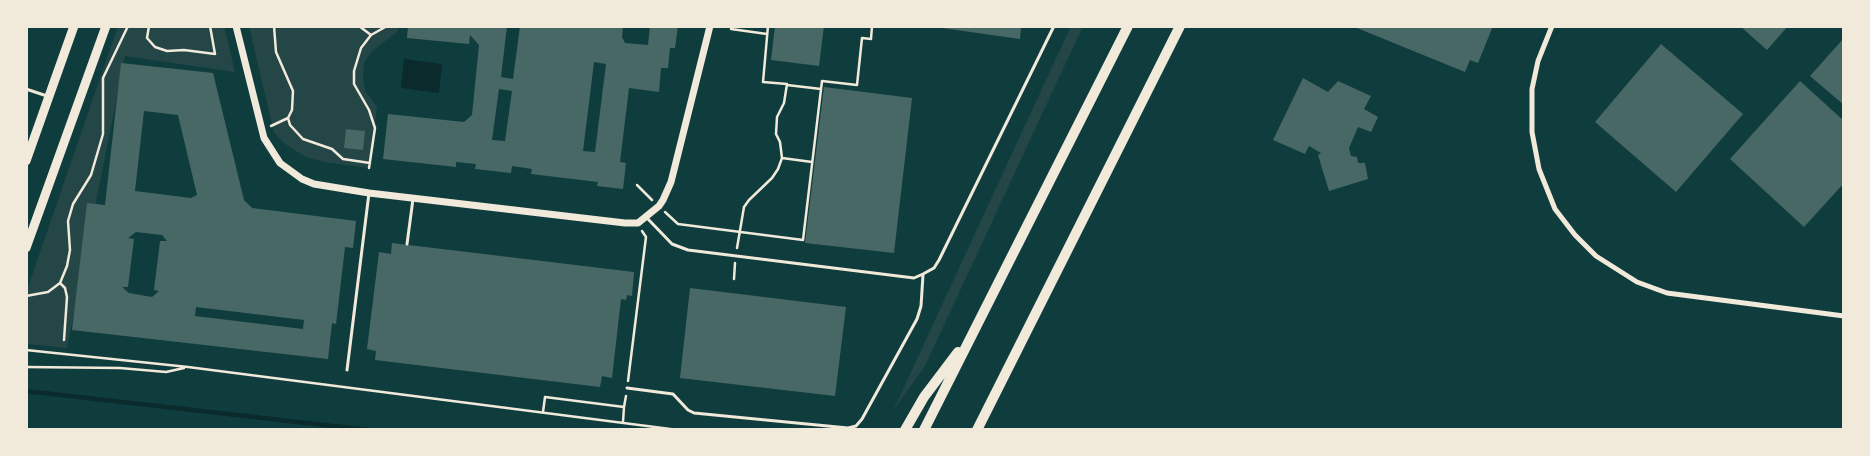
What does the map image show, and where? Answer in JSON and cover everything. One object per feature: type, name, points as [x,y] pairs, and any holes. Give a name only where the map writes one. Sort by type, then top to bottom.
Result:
[{"type":"highway","points":[[924,430],[1128,26]]},
{"type":"highway","points":[[977,430],[1180,26]]},
{"type":"highway","points":[[905,430],[924,397],[974,331]]},
{"type":"main road","points":[[26,160],[74,26]]},
{"type":"main road","points":[[26,248],[106,26]]},
{"type":"street","points":[[236,26],[261,131],[271,152],[280,163],[302,179],[314,184],[369,193],[609,222],[638,223],[659,206],[671,182],[710,26]]},
{"type":"street","points":[[1552,26],[1538,62],[1532,90],[1532,132],[1539,170],[1555,209],[1574,235],[1596,256],[1637,282],[1667,293],[1844,316]]},
{"type":"lane","points":[[646,217],[672,244],[688,250],[914,278],[923,274],[934,268],[939,260],[1054,26]]},
{"type":"lane","points":[[26,89],[49,97]]},
{"type":"lane","points":[[347,370],[369,193]]},
{"type":"lane","points":[[407,244],[413,198]]},
{"type":"lane","points":[[627,388],[673,394],[688,410],[694,412],[848,428],[856,426],[862,419],[917,319],[921,306],[923,274]]},
{"type":"path","points":[[26,296],[48,292],[60,283],[67,266],[68,222],[73,204],[91,175],[103,134],[103,78],[128,26]]},
{"type":"path","points":[[149,26],[147,38],[155,47],[167,51],[184,50],[215,54],[210,26]]},
{"type":"path","points":[[261,131],[288,118],[292,110],[293,91],[276,52],[274,26]]},
{"type":"path","points":[[359,26],[371,35]]},
{"type":"path","points":[[369,168],[375,128],[369,110],[358,94],[354,84],[354,71],[361,48],[371,35],[388,26]]},
{"type":"path","points":[[768,26],[763,82],[821,89]]},
{"type":"path","points":[[637,185],[678,224],[802,240],[822,81],[857,85],[862,38],[870,39],[872,26]]},
{"type":"path","points":[[731,29],[768,34]]},
{"type":"path","points":[[734,279],[739,231],[744,207],[748,200],[772,178],[782,158],[780,142],[776,134],[777,117],[784,103],[787,84]]},
{"type":"path","points":[[288,118],[290,125],[303,139],[332,149],[343,159],[370,163]]},
{"type":"path","points":[[782,158],[812,162]]},
{"type":"path","points":[[623,422],[646,237],[638,223]]},
{"type":"path","points":[[60,283],[65,288],[67,297],[64,340]]},
{"type":"path","points":[[26,350],[188,367],[678,430]]},
{"type":"path","points":[[26,367],[120,368],[166,372],[188,367]]},
{"type":"path","points":[[543,412],[545,397],[624,407]]},
{"type":"shaded area","points":[[118,26],[224,26],[235,72],[125,56],[67,348],[26,344],[26,293]]},
{"type":"shaded area","points":[[249,26],[398,26],[398,31],[371,52],[364,63],[365,91],[377,107],[369,168],[324,162],[306,157],[285,144],[274,133]]},
{"type":"shaded area","points":[[1071,26],[1083,26],[925,366],[893,411]]},
{"type":"shaded area","points":[[404,59],[442,64],[439,93],[401,88]]},
{"type":"building","points":[[408,26],[507,26],[501,77],[513,79],[520,26],[623,26],[622,37],[625,43],[648,45],[650,26],[678,26],[675,48],[670,48],[668,68],[661,68],[659,92],[629,88],[620,162],[626,163],[623,189],[597,186],[598,182],[531,174],[532,169],[512,166],[511,173],[475,169],[476,164],[456,162],[456,167],[383,159],[388,114],[464,122],[472,115],[479,45],[470,35],[469,44],[407,38]],"holes":[[[594,62],[606,64],[595,152],[583,151]],[[499,89],[512,91],[505,141],[492,140]]]},
{"type":"building","points":[[775,26],[824,26],[819,66],[771,60]]},
{"type":"building","points":[[928,26],[1021,26],[1020,39]]},
{"type":"building","points":[[1352,26],[1493,26],[1478,63],[1470,60],[1465,72]]},
{"type":"building","points":[[1740,26],[1788,26],[1767,50]]},
{"type":"building","points":[[1844,38],[1844,105],[1810,76]]},
{"type":"building","points":[[1661,44],[1743,114],[1676,192],[1595,122]]},
{"type":"building","points":[[121,63],[213,73],[244,200],[252,208],[356,221],[353,248],[345,247],[336,324],[332,323],[328,359],[72,330],[87,203],[105,205]],"holes":[[[144,111],[178,115],[197,195],[191,198],[135,191]],[[136,232],[162,235],[167,241],[160,241],[154,290],[159,291],[152,297],[129,293],[122,287],[128,287],[134,239],[128,238]],[[196,307],[304,320],[303,329],[195,316]]]},
{"type":"building","points":[[1303,78],[1328,92],[1338,81],[1371,96],[1364,109],[1378,117],[1371,132],[1358,127],[1349,148],[1351,156],[1357,157],[1358,163],[1365,163],[1368,179],[1329,191],[1318,155],[1321,153],[1309,146],[1305,154],[1273,140]]},
{"type":"building","points":[[1800,81],[1844,121],[1844,183],[1804,227],[1730,159]]},
{"type":"building","points":[[824,87],[912,98],[894,253],[805,243]]},
{"type":"building","points":[[346,129],[365,131],[363,150],[344,148]]},
{"type":"building","points":[[392,243],[634,272],[632,296],[627,295],[626,300],[621,299],[612,378],[602,376],[600,387],[375,360],[376,351],[367,349],[379,252],[391,254]]},
{"type":"building","points":[[690,288],[846,307],[835,396],[680,378]]},
{"type":"waterway","points":[[26,391],[368,430]]}]
